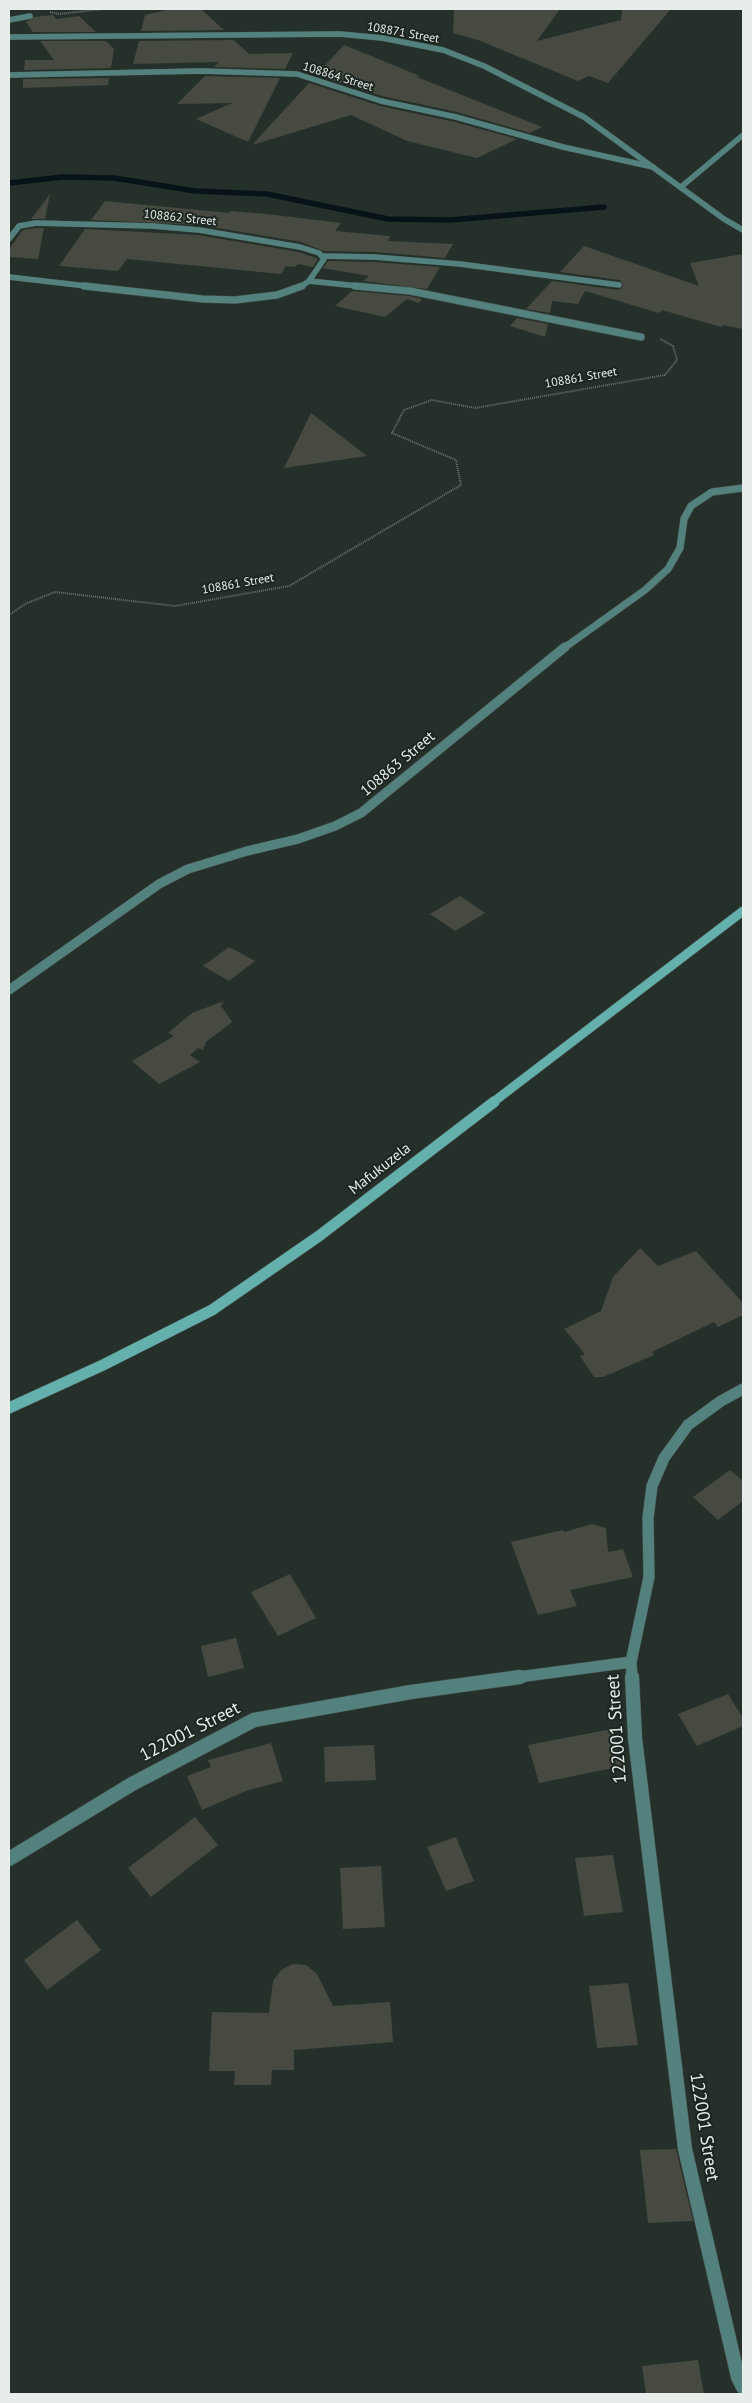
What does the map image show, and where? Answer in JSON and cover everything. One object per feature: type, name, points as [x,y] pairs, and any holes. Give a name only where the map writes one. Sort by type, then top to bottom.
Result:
[{"type":"main road","name":"Mafukuzela","points":[[9,1408],[103,1366],[212,1310],[319,1236],[743,911]]},
{"type":"street","points":[[9,20],[30,16]]},
{"type":"street","name":"108871 Street","points":[[9,37],[297,34],[367,36],[410,42],[465,58],[584,117],[724,219],[743,230]]},
{"type":"street","name":"108864 Street","points":[[9,75],[182,71],[282,72],[297,74],[381,101],[441,113],[563,147],[654,167]]},
{"type":"street","points":[[681,187],[743,135]]},
{"type":"street","name":"108862 Street","points":[[9,239],[19,226],[36,223],[143,226],[199,230],[291,245],[312,250],[322,256]]},
{"type":"street","points":[[9,277],[202,299],[235,300],[277,296],[298,288],[309,281],[324,262],[322,256],[374,257],[460,264],[619,285]]},
{"type":"street","points":[[309,281],[410,291],[642,337]]},
{"type":"street","name":"108863 Street","points":[[9,990],[159,884],[188,869],[247,851],[298,839],[335,826],[361,813],[548,659],[645,590],[668,569],[680,548],[684,519],[691,506],[712,492],[743,488]]},
{"type":"street","points":[[631,1662],[649,1577],[648,1518],[652,1486],[664,1458],[688,1425],[743,1388]]},
{"type":"street","name":"122001 Street","points":[[9,1859],[132,1784],[254,1720],[411,1692],[631,1662],[636,1748],[685,2149],[738,2377],[743,2387]]},
{"type":"path","points":[[30,16],[42,12],[59,14],[104,9]]},
{"type":"path","name":"108861 Street","points":[[9,615],[25,604],[55,592],[175,606],[289,586],[461,485],[456,460],[392,433],[404,410],[432,400],[474,408],[665,375],[677,360],[673,346],[660,339],[642,337]]},
{"type":"building","points":[[171,9],[201,9],[224,30],[141,31],[145,15]]},
{"type":"building","points":[[454,9],[560,9],[537,41],[621,20],[622,9],[671,9],[608,83],[589,76],[578,81],[478,40],[453,33]]},
{"type":"building","points":[[53,15],[56,19],[79,16],[96,32],[33,32],[26,22],[34,17]]},
{"type":"building","points":[[234,40],[249,54],[293,53],[285,69],[214,67],[219,62],[133,64],[139,41]]},
{"type":"building","points":[[40,41],[106,41],[114,49],[111,68],[24,70],[25,60],[54,60]]},
{"type":"building","points":[[344,45],[420,76],[417,77],[542,127],[530,133],[457,112],[382,96],[316,75]]},
{"type":"building","points":[[205,76],[280,78],[248,142],[196,119],[232,103],[177,104]]},
{"type":"building","points":[[109,78],[108,85],[23,88],[23,79]]},
{"type":"building","points":[[309,83],[380,106],[455,122],[517,139],[477,158],[407,141],[351,115],[252,145]]},
{"type":"building","points":[[50,194],[45,219],[31,219]]},
{"type":"building","points":[[105,201],[229,213],[230,211],[267,214],[341,223],[335,231],[390,236],[388,241],[453,244],[445,258],[374,252],[324,251],[301,242],[200,225],[91,220]]},
{"type":"building","points":[[44,228],[38,259],[9,257],[9,249],[23,230]]},
{"type":"building","points":[[85,229],[198,235],[299,252],[318,259],[313,267],[298,264],[295,267],[286,266],[281,274],[127,259],[118,271],[59,266]]},
{"type":"building","points":[[584,246],[699,286],[690,263],[743,254],[743,329],[723,325],[721,327],[662,310],[659,313],[585,291],[578,304],[552,301],[550,313],[526,309],[552,281],[618,290],[622,288],[623,284],[620,280],[560,272]]},
{"type":"building","points":[[328,261],[440,267],[427,289],[363,281],[369,276],[323,268]]},
{"type":"building","points":[[352,291],[409,296],[422,299],[419,303],[407,299],[385,317],[335,306]]},
{"type":"building","points":[[517,318],[548,324],[545,337],[510,326]]},
{"type":"building","points":[[311,413],[367,456],[284,468]]},
{"type":"building","points":[[460,896],[485,913],[455,931],[430,914]]},
{"type":"building","points":[[229,947],[255,961],[229,981],[203,966]]},
{"type":"building","points":[[224,1001],[220,1008],[222,1007],[232,1022],[206,1042],[203,1050],[198,1048],[190,1055],[200,1062],[159,1084],[132,1061],[174,1036],[168,1033],[192,1013]]},
{"type":"building","points":[[640,1248],[658,1266],[696,1251],[743,1303],[743,1315],[718,1327],[714,1322],[652,1352],[654,1355],[603,1377],[594,1377],[580,1356],[585,1354],[564,1329],[601,1311],[613,1277]]},
{"type":"building","points":[[730,1470],[743,1481],[743,1501],[718,1520],[693,1497]]},
{"type":"building","points":[[592,1524],[606,1528],[608,1552],[623,1549],[633,1577],[570,1590],[577,1606],[538,1615],[511,1542],[563,1530],[564,1532]]},
{"type":"building","points":[[290,1574],[316,1618],[278,1636],[251,1592]]},
{"type":"building","points":[[236,1638],[244,1668],[208,1677],[201,1646]]},
{"type":"building","points":[[728,1694],[743,1718],[743,1726],[697,1746],[678,1714]]},
{"type":"building","points":[[612,1729],[623,1766],[539,1783],[528,1745]]},
{"type":"building","points":[[271,1743],[283,1781],[246,1791],[202,1810],[187,1776],[211,1767],[208,1760]]},
{"type":"building","points":[[374,1745],[376,1780],[325,1782],[324,1747]]},
{"type":"building","points":[[195,1817],[218,1845],[151,1897],[128,1868]]},
{"type":"building","points":[[456,1837],[474,1881],[446,1891],[427,1847]]},
{"type":"building","points":[[613,1855],[623,1912],[584,1916],[575,1858]]},
{"type":"building","points":[[381,1866],[385,1927],[343,1929],[340,1868]]},
{"type":"building","points":[[77,1920],[101,1950],[47,1990],[24,1960]]},
{"type":"building","points":[[293,1964],[306,1965],[317,1974],[333,2006],[390,2002],[393,2042],[294,2050],[294,2070],[272,2070],[271,2085],[234,2085],[235,2071],[209,2071],[212,2012],[269,2013],[273,1981],[281,1970]]},
{"type":"building","points":[[628,1983],[638,2045],[597,2048],[589,1986]]},
{"type":"building","points":[[676,2149],[693,2221],[648,2223],[640,2150]]},
{"type":"building","points":[[698,2360],[704,2394],[646,2394],[642,2366]]},
{"type":"waterway","points":[[9,183],[63,177],[114,178],[195,191],[267,194],[388,219],[450,220],[604,207]]}]
